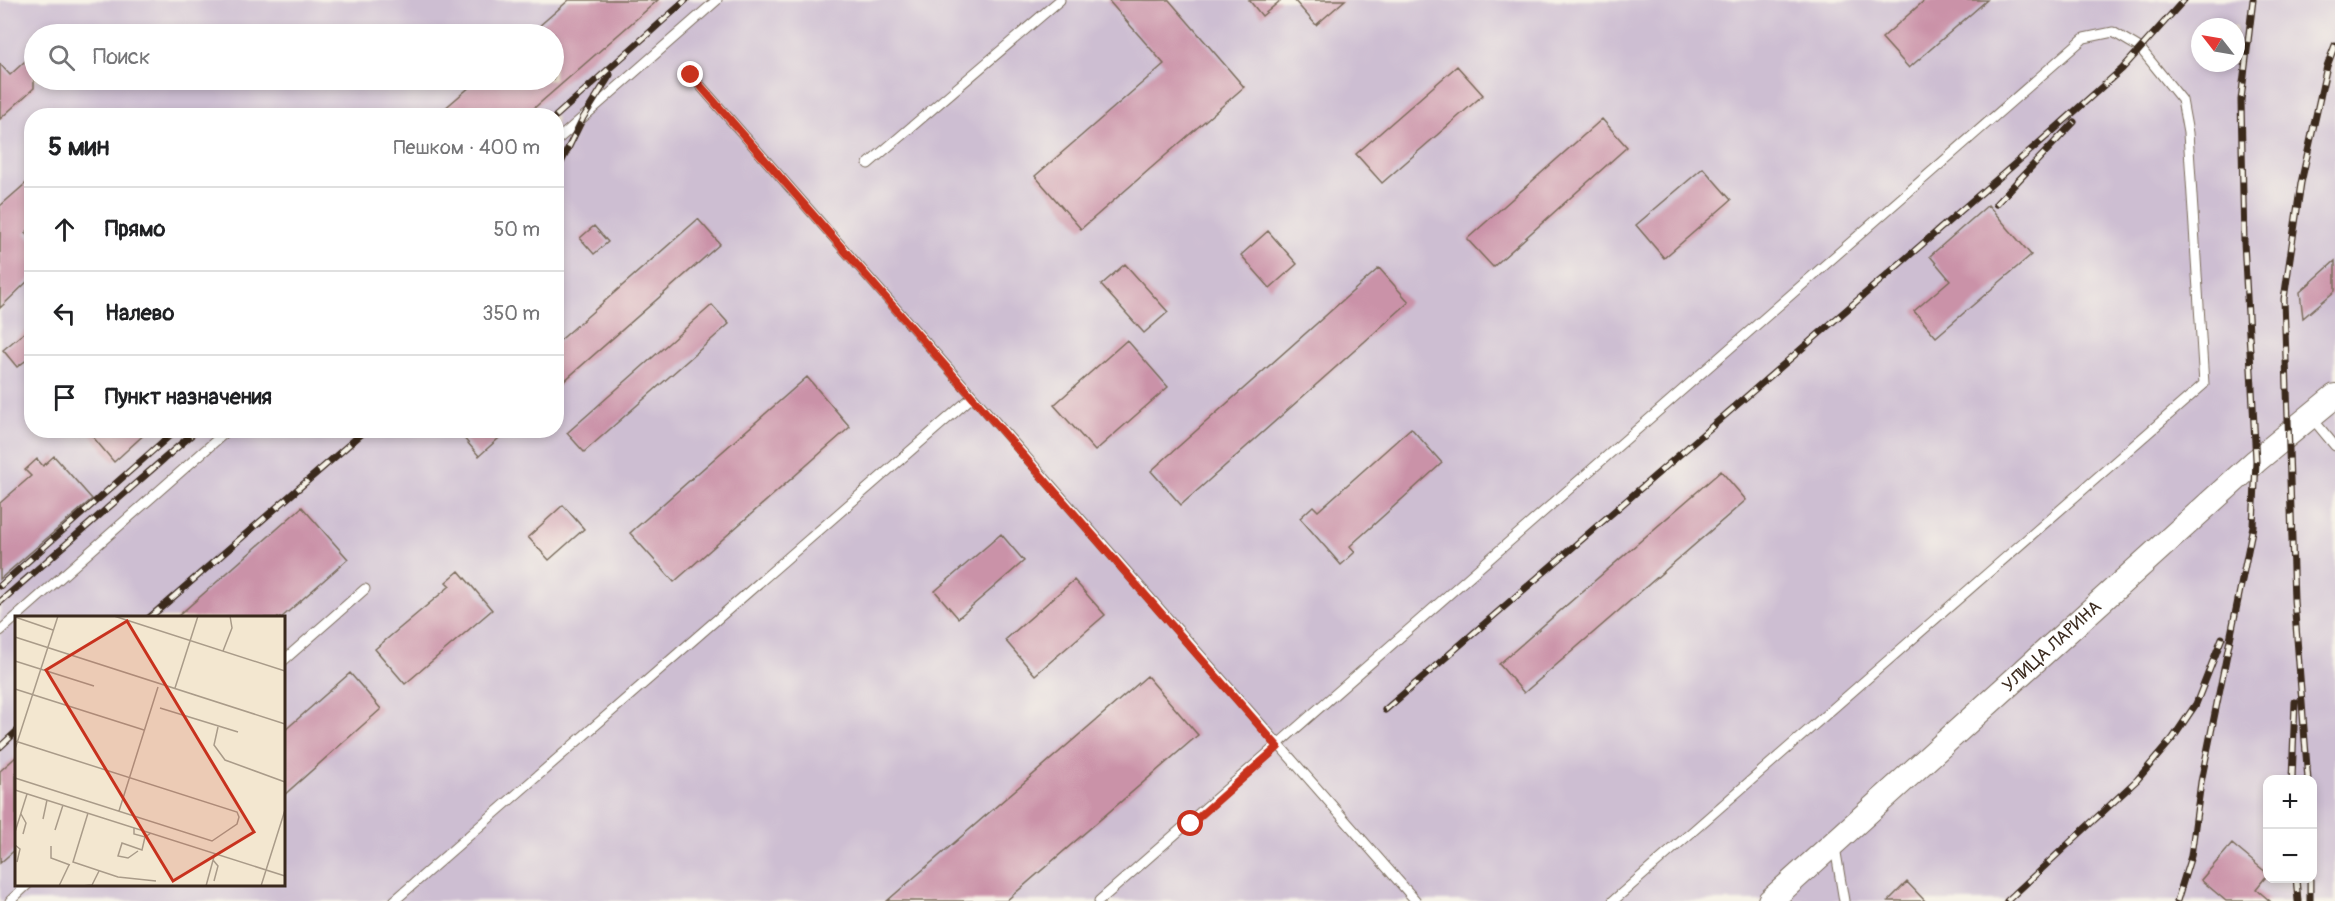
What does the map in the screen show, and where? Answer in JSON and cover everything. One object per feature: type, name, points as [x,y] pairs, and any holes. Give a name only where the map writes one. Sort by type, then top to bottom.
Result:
[{"type":"street","name":"УЛИЦА ЛАРИНА","points":[[1770,901],[2256,461],[2335,396]]},
{"type":"lane","points":[[564,134],[717,0]]},
{"type":"lane","points":[[868,164],[1060,0]]},
{"type":"lane","points":[[1099,901],[1278,747],[2084,38],[2113,33],[2140,48],[2182,100],[2188,133],[2204,384],[1613,901]]},
{"type":"lane","points":[[691,75],[971,398],[1416,901]]},
{"type":"lane","points":[[394,901],[971,398]]},
{"type":"lane","points":[[2311,417],[2335,446]]},
{"type":"lane","points":[[17,616],[219,438]]},
{"type":"lane","points":[[285,659],[364,589]]},
{"type":"lane","points":[[0,631],[15,618]]},
{"type":"lane","points":[[1835,844],[1844,901]]},
{"type":"lane","points":[[10,901],[27,886]]},
{"type":"shaded area","points":[[0,0],[2335,0],[2335,901],[0,901]]},
{"type":"building","points":[[569,0],[658,0],[564,82],[564,24],[541,24]]},
{"type":"building","points":[[1108,0],[1169,0],[1244,87],[1081,229],[1035,176],[1164,64]]},
{"type":"building","points":[[1249,0],[1281,0],[1262,16]]},
{"type":"building","points":[[1294,0],[1345,0],[1316,25]]},
{"type":"building","points":[[1925,0],[1987,0],[1909,68],[1882,38]]},
{"type":"building","points":[[24,62],[24,90],[32,90],[0,119],[0,64],[10,75]]},
{"type":"building","points":[[1457,66],[1483,95],[1382,183],[1356,154]]},
{"type":"building","points":[[466,90],[555,90],[534,108],[445,108]]},
{"type":"building","points":[[1602,119],[1627,147],[1493,267],[1467,239]]},
{"type":"building","points":[[1703,168],[1731,200],[1664,258],[1636,225]]},
{"type":"building","points":[[24,185],[24,285],[0,308],[0,206]]},
{"type":"building","points":[[1988,205],[2031,255],[1936,337],[1914,311],[1950,280],[1930,256]]},
{"type":"building","points":[[698,219],[720,244],[564,381],[564,337]]},
{"type":"building","points":[[594,226],[608,242],[594,254],[580,238]]},
{"type":"building","points":[[1268,231],[1297,264],[1270,288],[1241,255]]},
{"type":"building","points":[[2335,261],[2335,291],[2303,318],[2300,292]]},
{"type":"building","points":[[1125,264],[1168,312],[1144,333],[1101,285]]},
{"type":"building","points":[[1379,268],[1409,302],[1181,505],[1151,471]]},
{"type":"building","points":[[712,305],[729,324],[584,452],[567,433]]},
{"type":"building","points":[[24,333],[24,362],[17,367],[3,350]]},
{"type":"building","points":[[1127,340],[1168,387],[1095,451],[1054,405]]},
{"type":"building","points":[[807,377],[850,427],[674,582],[630,533]]},
{"type":"building","points":[[1411,428],[1442,463],[1350,546],[1355,552],[1341,565],[1300,518],[1313,506],[1318,511]]},
{"type":"building","points":[[94,438],[140,438],[114,462]]},
{"type":"building","points":[[464,438],[499,438],[479,456]]},
{"type":"building","points":[[54,456],[92,499],[0,579],[0,503],[31,476],[25,470],[37,459],[43,466]]},
{"type":"building","points":[[1721,471],[1746,500],[1524,693],[1499,664]]},
{"type":"building","points":[[563,505],[584,529],[549,560],[528,537]]},
{"type":"building","points":[[302,507],[348,559],[283,616],[178,616]]},
{"type":"building","points":[[1001,534],[1024,561],[958,618],[935,591]]},
{"type":"building","points":[[459,571],[492,610],[405,684],[375,649],[450,586],[446,582]]},
{"type":"building","points":[[1074,580],[1105,615],[1035,675],[1005,640]]},
{"type":"building","points":[[350,673],[381,709],[285,794],[285,730]]},
{"type":"building","points":[[1147,676],[1198,735],[1006,901],[887,901]]},
{"type":"building","points":[[15,758],[15,850],[0,863],[0,771]]},
{"type":"building","points":[[2232,844],[2263,870],[2263,880],[2256,889],[2270,901],[2226,901],[2201,880]]},
{"type":"building","points":[[1907,882],[1925,901],[1888,901]]},
{"type":"railway","points":[[564,109],[686,0]]},
{"type":"railway","points":[[1385,710],[2047,136],[2122,69],[2184,0]]},
{"type":"railway","points":[[2177,901],[2191,856],[2201,782],[2253,526],[2256,461],[2244,242],[2241,100],[2253,0]]},
{"type":"railway","points":[[2308,775],[2294,600],[2284,299],[2301,183],[2327,66],[2335,45]]},
{"type":"railway","points":[[564,157],[583,118],[610,75]]},
{"type":"railway","points":[[1996,204],[2074,122]]},
{"type":"railway","points":[[0,586],[167,438]]},
{"type":"railway","points":[[0,602],[188,438]]},
{"type":"railway","points":[[151,616],[357,438]]},
{"type":"railway","points":[[2007,901],[2137,780],[2173,738],[2196,704],[2222,638]]},
{"type":"railway","points":[[2292,775],[2295,702]]},
{"type":"railway","points":[[0,747],[15,733]]},
{"type":"railway","points":[[2296,883],[2298,901]]},
{"type":"railway","points":[[2310,883],[2310,901]]},
{"type":"route","points":[[691,75],[1278,747],[1191,824]]}]
